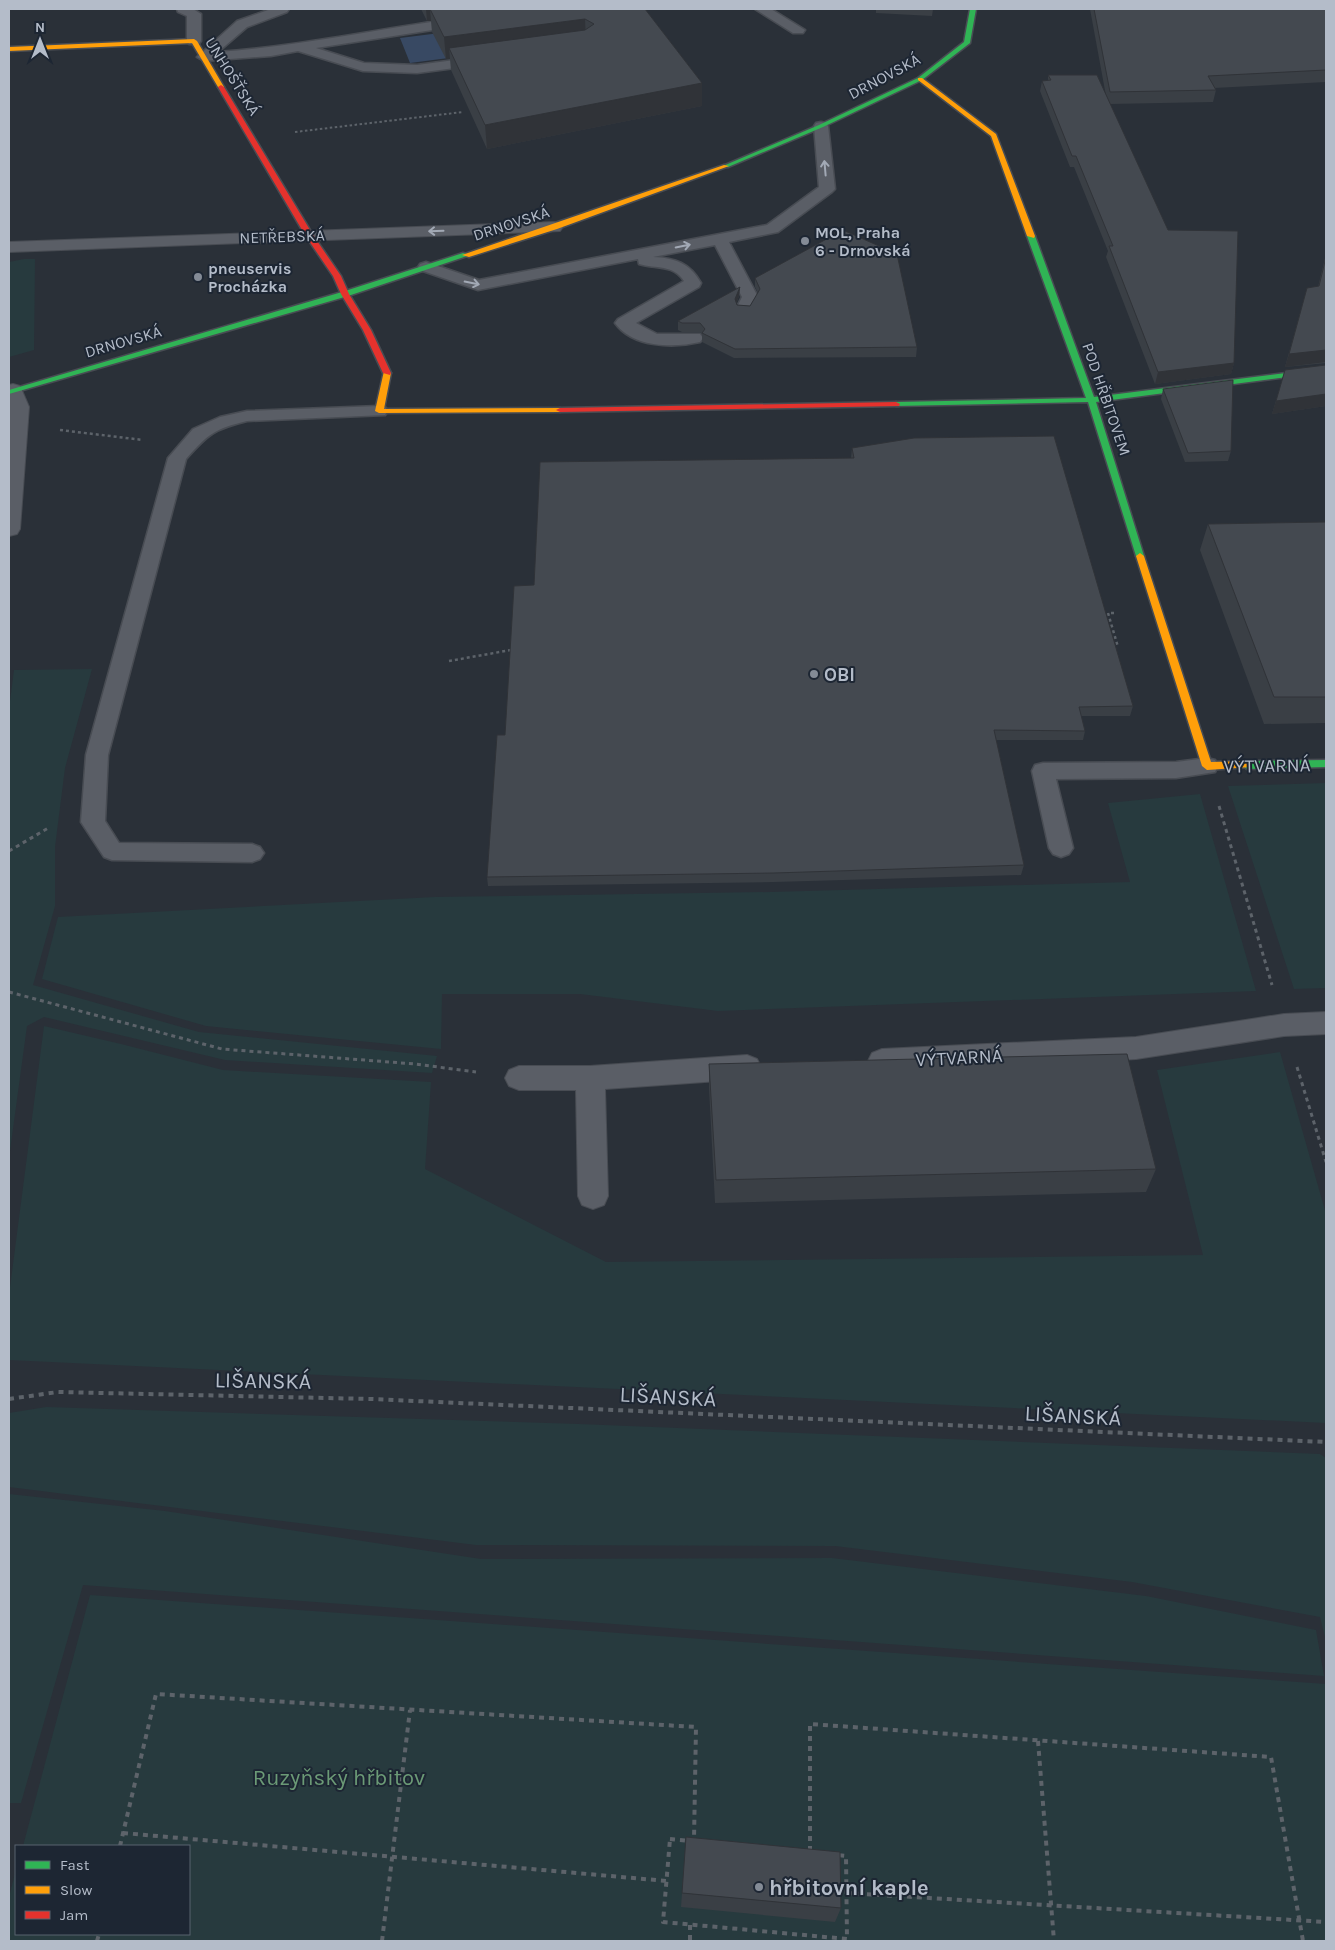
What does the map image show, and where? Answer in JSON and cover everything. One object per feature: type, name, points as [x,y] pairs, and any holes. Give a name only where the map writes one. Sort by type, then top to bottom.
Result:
[{"type":"street","name":"DRNOVSKÁ","points":[[11,391],[344,294],[554,227],[702,176],[821,126],[920,79],[967,43],[973,9]]},
{"type":"street","name":"UNHOŠŤSKÁ","points":[[9,49],[194,41],[367,330],[387,373],[379,411]]},
{"type":"street","name":"POD HŘBITOVEM","points":[[920,79],[994,135],[1091,400],[1207,766]]},
{"type":"street","name":"NETŘEBSKÁ","points":[[9,247],[554,227]]},
{"type":"street","points":[[379,411],[654,410],[1091,400],[1326,370]]},
{"type":"street","points":[[9,529],[19,407],[11,391]]},
{"type":"street","name":"VÝTVARNÁ","points":[[1207,766],[1326,764]]},
{"type":"street","name":"VÝTVARNÁ","points":[[857,1062],[1136,1048],[1284,1025],[1326,1023]]},
{"type":"street","points":[[519,1078],[590,1078],[777,1066]]},
{"type":"street","points":[[590,1078],[593,1196]]},
{"type":"lane","points":[[184,9],[194,14],[194,41]]},
{"type":"lane","points":[[204,57],[242,24],[282,9]]},
{"type":"lane","points":[[762,9],[798,30]]},
{"type":"lane","points":[[204,57],[298,47],[399,30],[484,19]]},
{"type":"lane","points":[[298,47],[363,67],[417,69],[502,58]]},
{"type":"lane","points":[[426,267],[478,285],[772,229],[827,189],[821,126]]},
{"type":"lane","points":[[720,239],[750,297],[744,309]]},
{"type":"lane","points":[[608,260],[670,262],[689,274],[693,283],[624,323],[641,335],[668,342],[694,338]]},
{"type":"lane","points":[[252,853],[112,851],[93,822],[97,755],[177,458],[199,432],[220,422],[247,416],[379,411]]},
{"type":"lane","points":[[1060,848],[1043,771],[1176,770],[1207,766]]},
{"type":"path","points":[[251,137],[463,112]]},
{"type":"path","points":[[17,426],[105,434],[147,441]]},
{"type":"path","points":[[449,661],[511,650]]},
{"type":"path","points":[[1207,766],[1326,1162]]},
{"type":"path","points":[[9,992],[222,1049],[415,1064],[519,1078]]},
{"type":"path","name":"LIŠANSKÁ","points":[[9,1399],[58,1392],[371,1399],[1326,1442]]},
{"type":"path","points":[[120,1845],[156,1694],[696,1727],[694,1841]]},
{"type":"path","points":[[382,1941],[410,1710]]},
{"type":"path","points":[[810,1851],[810,1724],[1271,1757],[1303,1941]]},
{"type":"path","points":[[1038,1741],[1054,1941]]},
{"type":"path","points":[[123,1833],[667,1881]]},
{"type":"path","points":[[670,1839],[810,1851],[846,1856],[847,1939],[812,1939],[663,1922],[670,1839]]},
{"type":"path","points":[[847,1893],[1326,1922]]},
{"type":"path","points":[[690,1925],[690,1941]]},
{"type":"green space","points":[[35,259],[34,350],[9,357],[9,262]]},
{"type":"green space","points":[[92,669],[65,768],[55,847],[55,906],[33,985],[199,1032],[437,1056],[432,1073],[225,1060],[44,1017],[27,1026],[9,1158],[9,709],[14,670]]},
{"type":"green space","points":[[1326,783],[1326,988],[1294,989],[1228,786]]},
{"type":"green space","points":[[1200,794],[1256,991],[718,1011],[580,994],[442,994],[441,1049],[206,1026],[42,979],[58,917],[435,897],[771,892],[1130,882],[1108,803]]},
{"type":"green space","points":[[44,1026],[223,1070],[431,1082],[425,1169],[606,1262],[1203,1255],[1157,1070],[1280,1052],[1326,1214],[1326,1423],[9,1360],[9,1295]]},
{"type":"green space","points":[[46,1407],[579,1424],[1320,1454],[1326,1458],[1326,1641],[1320,1617],[1132,1582],[835,1546],[476,1545],[9,1487],[9,1413]]},
{"type":"green space","points":[[9,1494],[165,1511],[481,1559],[832,1558],[1146,1596],[1316,1630],[1324,1676],[83,1585],[21,1803],[9,1803]]},
{"type":"green space","name":"Ruzyňský hřbitov","points":[[90,1595],[1326,1684],[1326,1941],[9,1941],[9,1897],[15,1874],[15,1935],[190,1935],[190,1845],[23,1845]]},
{"type":"water","points":[[608,12],[625,35],[410,63],[400,38]]},
{"type":"building","points":[[430,9],[645,9],[702,83],[485,125],[449,48],[585,30],[594,24],[585,19],[444,37]]},
{"type":"building","points":[[1094,9],[1326,9],[1326,70],[1208,76],[1216,90],[1110,92]]},
{"type":"building","points":[[1048,75],[1097,75],[1168,230],[1238,231],[1234,363],[1158,372],[1109,246],[1113,246],[1076,156],[1072,156],[1042,81],[1051,80]]},
{"type":"building","points":[[843,230],[897,254],[917,347],[735,349],[702,333],[705,329],[700,323],[682,323],[678,321],[740,287],[735,299],[737,305],[750,306],[760,289],[755,278]]},
{"type":"building","points":[[1326,257],[1326,350],[1289,354],[1307,288],[1319,286]]},
{"type":"building","points":[[1326,365],[1326,394],[1276,401],[1285,370]]},
{"type":"building","points":[[1233,380],[1231,451],[1188,453],[1163,389]]},
{"type":"building","name":"OBI","points":[[1054,436],[1133,706],[1079,707],[1085,731],[994,730],[1024,865],[774,873],[487,877],[497,735],[505,735],[514,586],[534,585],[540,462],[854,458],[852,448],[914,438]]},
{"type":"building","points":[[1326,522],[1326,697],[1274,697],[1208,524]]},
{"type":"building","points":[[1127,1054],[1156,1169],[716,1180],[709,1064]]},
{"type":"building","name":"hřbitovní kaple","points":[[686,1837],[840,1852],[841,1908],[682,1893]]},
{"type":"traffic: fast","points":[[726,166],[821,126],[920,79],[967,43],[973,9]]},
{"type":"traffic: fast","points":[[1031,236],[1091,400],[1140,556]]},
{"type":"traffic: fast","points":[[9,392],[345,294],[466,255]]},
{"type":"traffic: fast","points":[[896,404],[1091,400],[1326,370]]},
{"type":"traffic: fast","points":[[1247,765],[1326,764]]},
{"type":"traffic: slow","points":[[9,49],[194,41],[221,87]]},
{"type":"traffic: slow","points":[[920,79],[994,135],[1031,236]]},
{"type":"traffic: slow","points":[[466,255],[554,227],[726,166]]},
{"type":"traffic: slow","points":[[387,373],[379,411],[560,410]]},
{"type":"traffic: slow","points":[[1140,556],[1207,766],[1247,765]]},
{"type":"traffic: jam","points":[[221,87],[309,235],[337,276],[345,294],[367,330],[387,373]]},
{"type":"traffic: jam","points":[[560,410],[896,404]]},
{"type":"place","name":"MOL, Praha 6 - Drnovská","points":[[805,241]]},
{"type":"place","name":"pneuservis Procházka","points":[[198,277]]},
{"type":"place","name":"OBI","points":[[814,674]]},
{"type":"place","name":"hřbitovní kaple","points":[[759,1887]]}]
